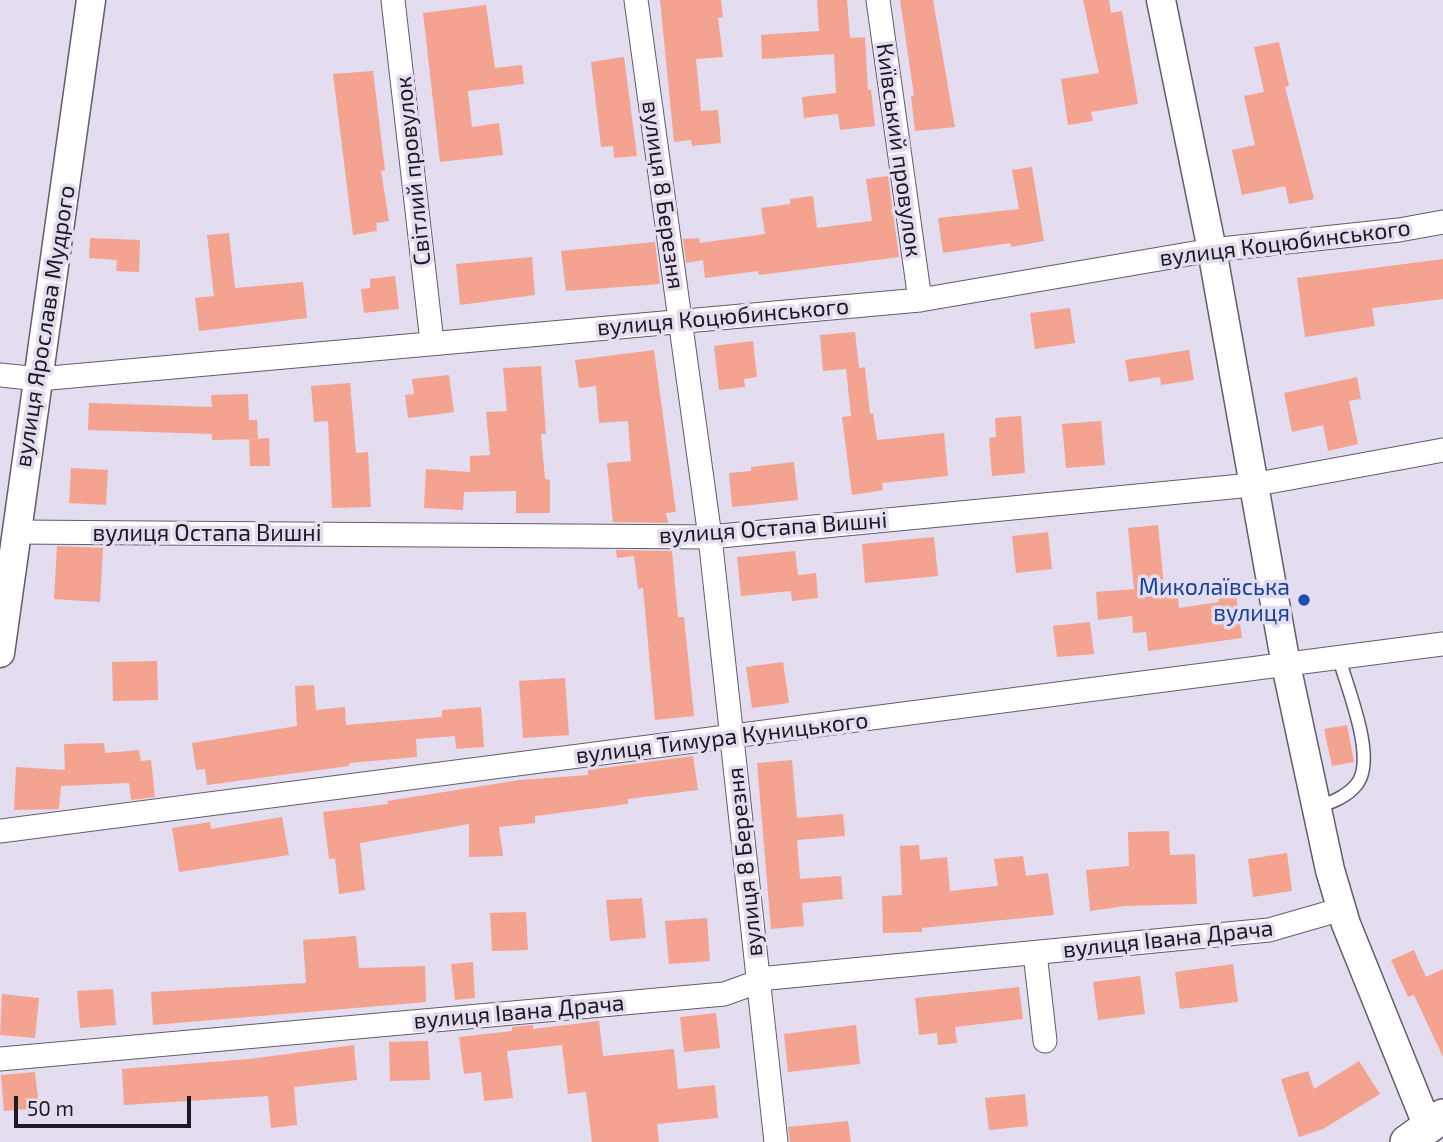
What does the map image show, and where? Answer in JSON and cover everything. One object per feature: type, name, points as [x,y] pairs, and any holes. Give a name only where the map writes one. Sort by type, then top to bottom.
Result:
[{"type":"street","name":"вулиця Ярослава Мудрого","points":[[0,653],[91,0]]},
{"type":"street","name":"Світлий провулок","points":[[393,0],[432,342]]},
{"type":"street","name":"вулиця 8 Березня","points":[[636,0],[710,537],[776,1142]]},
{"type":"street","name":"Київський провулок","points":[[878,0],[920,300]]},
{"type":"street","points":[[1161,0],[1212,250],[1252,485],[1315,808],[1342,909],[1426,1128]]},
{"type":"street","name":"вулиця Коцюбинського","points":[[0,375],[39,379],[920,300],[1212,250],[1399,230],[1443,222]]},
{"type":"street","name":"вулиця Остапа Вишні","points":[[15,531],[710,537],[1252,485],[1443,450]]},
{"type":"street","name":"вулиця Тимура Куницького","points":[[0,831],[1443,644]]},
{"type":"street","name":"вулиця Івана Драча","points":[[0,1059],[724,994],[769,978],[1269,930],[1342,909]]},
{"type":"street","name":"вулиця Івана Драча","points":[[1035,953],[1045,1041]]},
{"type":"lane","points":[[1315,808],[1336,801],[1358,783],[1365,762],[1359,728],[1339,658]]},
{"type":"building","points":[[660,0],[721,0],[723,17],[718,18],[723,57],[696,59],[701,111],[718,110],[721,143],[692,146],[691,140],[674,142]]},
{"type":"building","points":[[817,0],[847,0],[850,38],[865,37],[868,90],[871,89],[875,126],[840,130],[838,114],[804,118],[802,97],[836,93],[834,54],[762,59],[761,35],[819,31]]},
{"type":"building","points":[[900,0],[933,0],[955,127],[915,131],[911,96],[914,96]]},
{"type":"building","points":[[1083,0],[1109,0],[1111,13],[1122,11],[1138,104],[1091,112],[1093,121],[1068,125],[1061,79],[1099,73]]},
{"type":"building","points":[[486,5],[495,68],[522,65],[524,84],[468,91],[472,127],[499,123],[503,155],[440,162],[423,13]]},
{"type":"building","points":[[1279,42],[1289,86],[1285,87],[1314,199],[1289,204],[1285,186],[1242,195],[1232,150],[1255,145],[1244,96],[1264,92],[1254,47]]},
{"type":"building","points":[[624,57],[637,156],[614,158],[613,146],[601,147],[591,62]]},
{"type":"building","points":[[373,71],[385,170],[381,171],[389,221],[376,223],[377,231],[353,235],[333,74]]},
{"type":"building","points":[[1032,167],[1044,241],[943,253],[938,218],[1019,209],[1012,170]]},
{"type":"building","points":[[888,176],[899,257],[759,275],[758,271],[705,278],[703,260],[686,263],[683,239],[699,238],[700,243],[765,234],[761,208],[790,204],[790,199],[813,196],[817,228],[872,221],[866,179]]},
{"type":"building","points":[[229,233],[235,288],[303,282],[307,318],[199,331],[195,298],[214,296],[207,235]]},
{"type":"building","points":[[90,238],[140,240],[139,272],[116,271],[117,260],[89,258]]},
{"type":"building","points":[[655,242],[660,284],[566,291],[561,251]]},
{"type":"building","points":[[532,257],[535,295],[460,305],[456,264]]},
{"type":"building","points":[[1443,259],[1443,299],[1372,308],[1375,326],[1305,337],[1297,278]]},
{"type":"building","points":[[395,276],[399,309],[364,313],[361,289],[370,288],[370,279]]},
{"type":"building","points":[[1070,308],[1075,343],[1035,349],[1030,313]]},
{"type":"building","points":[[855,332],[859,368],[865,367],[870,414],[873,413],[877,440],[944,433],[948,476],[882,483],[883,490],[852,495],[842,417],[851,416],[846,369],[856,368],[823,371],[820,335]]},
{"type":"building","points":[[753,341],[757,377],[744,379],[745,387],[719,390],[714,346]]},
{"type":"building","points":[[654,350],[676,512],[666,513],[668,523],[613,522],[607,463],[631,461],[628,421],[599,423],[596,386],[579,388],[575,360]]},
{"type":"building","points":[[1189,350],[1194,380],[1161,385],[1160,377],[1129,382],[1125,360]]},
{"type":"building","points":[[541,366],[546,434],[541,434],[545,479],[550,480],[550,513],[516,513],[516,491],[464,492],[463,510],[424,508],[426,469],[470,472],[470,456],[490,455],[486,412],[507,411],[503,368]]},
{"type":"building","points":[[449,375],[454,412],[408,418],[405,395],[414,394],[412,379]]},
{"type":"building","points":[[1357,377],[1361,399],[1349,401],[1358,444],[1328,451],[1323,425],[1292,432],[1284,393]]},
{"type":"building","points":[[350,383],[356,453],[368,452],[371,507],[332,508],[328,421],[314,422],[311,386]]},
{"type":"building","points":[[248,394],[249,420],[257,420],[258,439],[212,440],[212,434],[88,430],[89,403],[212,407],[211,395]]},
{"type":"building","points":[[1021,416],[1025,473],[992,476],[989,438],[996,437],[995,418]]},
{"type":"building","points":[[1101,421],[1105,465],[1066,468],[1062,424]]},
{"type":"building","points":[[269,438],[270,466],[250,466],[249,439]]},
{"type":"building","points":[[794,462],[798,500],[732,507],[729,473],[751,471],[751,467]]},
{"type":"building","points":[[71,468],[108,470],[106,505],[69,503]]},
{"type":"building","points":[[1158,525],[1164,586],[1177,585],[1179,608],[1219,602],[1216,581],[1234,579],[1242,638],[1148,651],[1146,632],[1133,633],[1132,616],[1098,620],[1096,592],[1134,589],[1128,528]]},
{"type":"building","points":[[1048,532],[1052,569],[1016,573],[1012,536]]},
{"type":"building","points":[[934,537],[938,576],[865,583],[862,544]]},
{"type":"building","points":[[57,546],[103,548],[100,602],[54,599]]},
{"type":"building","points":[[616,550],[672,551],[678,617],[684,617],[694,716],[655,720],[643,588],[638,589],[634,556],[617,558]]},
{"type":"building","points":[[795,551],[798,575],[816,573],[818,598],[792,601],[791,591],[741,596],[737,557]]},
{"type":"building","points":[[1090,622],[1094,654],[1057,657],[1053,626]]},
{"type":"building","points":[[157,661],[158,700],[113,701],[112,662]]},
{"type":"building","points":[[783,662],[789,703],[752,708],[746,667]]},
{"type":"building","points":[[565,678],[569,735],[523,738],[519,681]]},
{"type":"building","points":[[314,685],[316,710],[345,707],[346,725],[442,717],[442,710],[481,707],[484,747],[456,749],[455,736],[416,739],[417,757],[349,763],[349,766],[207,785],[205,769],[196,770],[192,743],[297,726],[295,686]]},
{"type":"building","points":[[1347,725],[1354,762],[1332,766],[1324,729]]},
{"type":"building","points":[[104,743],[105,753],[139,750],[141,761],[151,760],[155,797],[131,800],[129,783],[61,786],[59,809],[14,810],[16,767],[65,770],[64,744]]},
{"type":"building","points":[[693,756],[698,790],[628,799],[628,804],[535,816],[535,823],[499,827],[503,856],[469,857],[469,824],[360,843],[365,890],[339,894],[335,858],[329,859],[323,812],[388,804],[387,801],[520,780],[588,775],[588,770]]},
{"type":"building","points":[[792,760],[797,818],[843,814],[845,836],[797,840],[800,879],[841,876],[843,899],[802,903],[804,926],[771,929],[757,763]]},
{"type":"building","points":[[282,817],[289,855],[179,872],[172,828],[210,822],[211,829]]},
{"type":"building","points":[[1169,831],[1170,855],[1195,854],[1197,904],[1125,906],[1090,911],[1086,870],[1129,866],[1128,832]]},
{"type":"building","points":[[919,845],[920,860],[947,857],[950,891],[998,886],[994,859],[1023,856],[1026,876],[1048,873],[1054,915],[922,928],[922,932],[883,933],[882,896],[902,895],[900,846]]},
{"type":"building","points":[[1287,853],[1292,891],[1253,897],[1248,859]]},
{"type":"building","points":[[642,898],[646,938],[610,941],[606,900]]},
{"type":"building","points":[[526,912],[528,950],[492,951],[490,913]]},
{"type":"building","points":[[707,918],[710,961],[669,964],[665,921]]},
{"type":"building","points":[[356,936],[359,968],[425,966],[426,1002],[153,1025],[151,992],[306,983],[303,940]]},
{"type":"building","points":[[1414,950],[1426,977],[1443,969],[1443,1057],[1414,995],[1408,997],[1391,960]]},
{"type":"building","points":[[473,962],[475,998],[455,1000],[451,964]]},
{"type":"building","points":[[1233,964],[1238,1002],[1180,1009],[1175,972]]},
{"type":"building","points":[[1140,976],[1145,1014],[1098,1020],[1093,982]]},
{"type":"building","points":[[1019,987],[1023,1019],[955,1027],[957,1043],[938,1045],[937,1033],[919,1035],[915,998]]},
{"type":"building","points":[[113,989],[116,1025],[80,1028],[77,991]]},
{"type":"building","points":[[2,994],[39,998],[35,1038],[0,1035]]},
{"type":"building","points":[[716,1013],[720,1048],[684,1052],[680,1017]]},
{"type":"building","points":[[599,1021],[603,1056],[674,1049],[678,1089],[715,1085],[718,1118],[657,1124],[659,1142],[592,1142],[586,1092],[568,1094],[562,1045],[507,1051],[513,1098],[484,1101],[481,1072],[464,1074],[459,1037],[512,1031],[512,1027],[533,1025],[533,1029]]},
{"type":"building","points":[[856,1025],[860,1064],[788,1072],[784,1034]]},
{"type":"building","points":[[428,1041],[430,1080],[390,1081],[389,1042]]},
{"type":"building","points":[[354,1045],[357,1080],[294,1087],[297,1125],[271,1128],[268,1096],[124,1105],[122,1069],[250,1059]]},
{"type":"building","points":[[1359,1061],[1380,1094],[1323,1129],[1299,1137],[1281,1079],[1308,1071],[1314,1089]]},
{"type":"building","points":[[35,1072],[39,1108],[4,1111],[1,1075]]},
{"type":"building","points":[[1025,1094],[1028,1126],[989,1130],[985,1098]]},
{"type":"building","points":[[848,1121],[851,1142],[790,1142],[788,1127]]},
{"type":"place","name":"Миколаївська вулиця","points":[[1304,600]]}]
